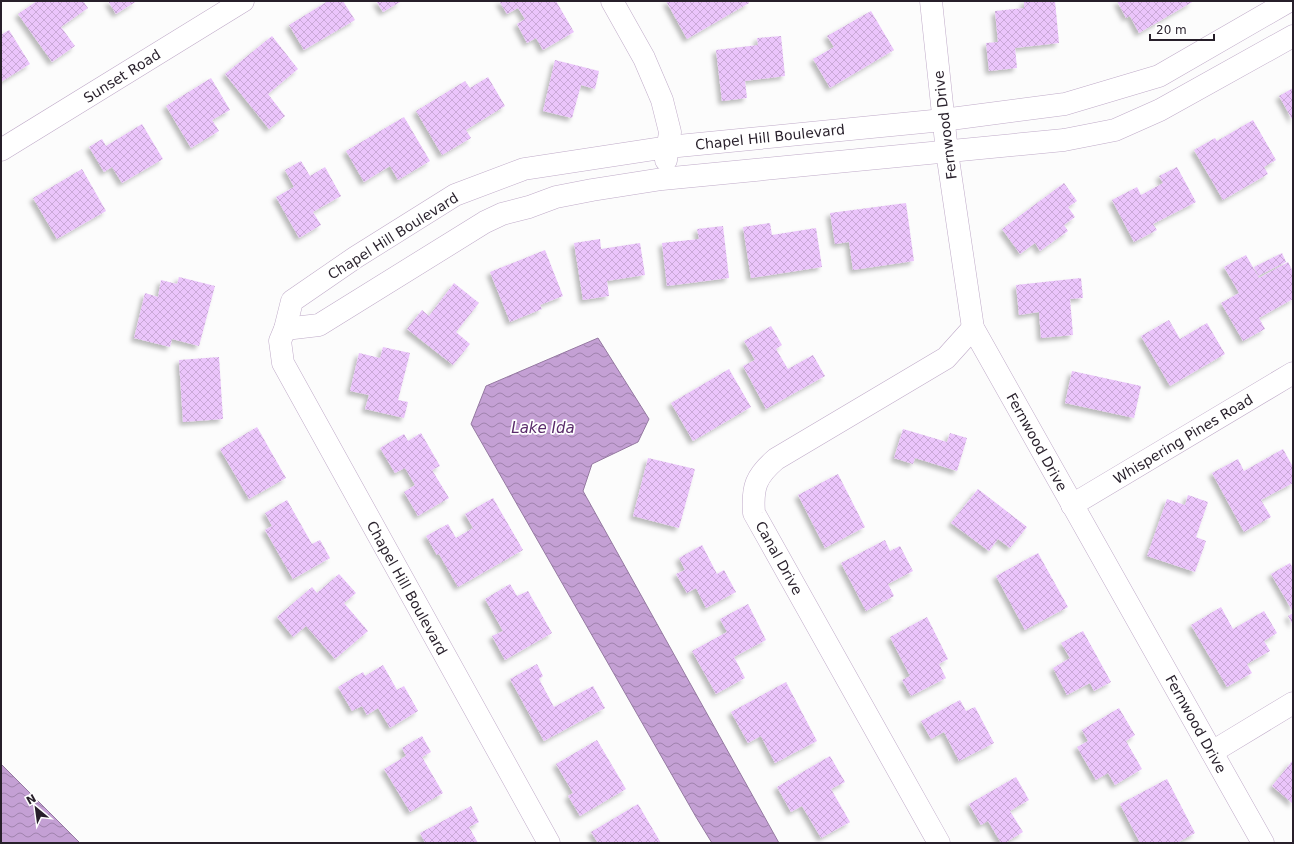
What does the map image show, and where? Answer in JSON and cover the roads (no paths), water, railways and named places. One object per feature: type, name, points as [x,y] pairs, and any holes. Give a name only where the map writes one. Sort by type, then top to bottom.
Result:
[{"type":"street","name":"Sunset Road","points":[[1,150],[243,1]]},
{"type":"street","points":[[612,1],[644,58],[662,100],[670,132],[662,179]]},
{"type":"street","name":"Fernwood Drive","points":[[931,1],[947,152],[973,328],[1263,843]]},
{"type":"street","name":"Chapel Hill Boulevard","points":[[549,843],[283,363],[280,341],[285,329],[292,301],[356,257],[455,195],[524,169],[668,147],[944,120],[1065,104],[1159,76],[1266,7],[1289,1]]},
{"type":"street","points":[[285,329],[318,325],[485,222],[502,214],[529,207],[556,197],[662,179],[1064,140],[1114,130],[1160,110],[1289,38],[1266,7]]},
{"type":"street","name":"Canal Drive","points":[[939,843],[754,514],[753,498],[756,483],[764,469],[776,459],[946,358],[973,328]]},
{"type":"street","name":"Whispering Pines Road","points":[[1072,505],[1293,373]]},
{"type":"street","points":[[1212,752],[1293,703]]},
{"type":"water","name":"Lake Ida","points":[[598,338],[649,419],[638,442],[592,464],[583,491],[779,843],[712,843],[471,424],[486,386]]},
{"type":"water","points":[[1,764],[80,843],[1,843]]}]
